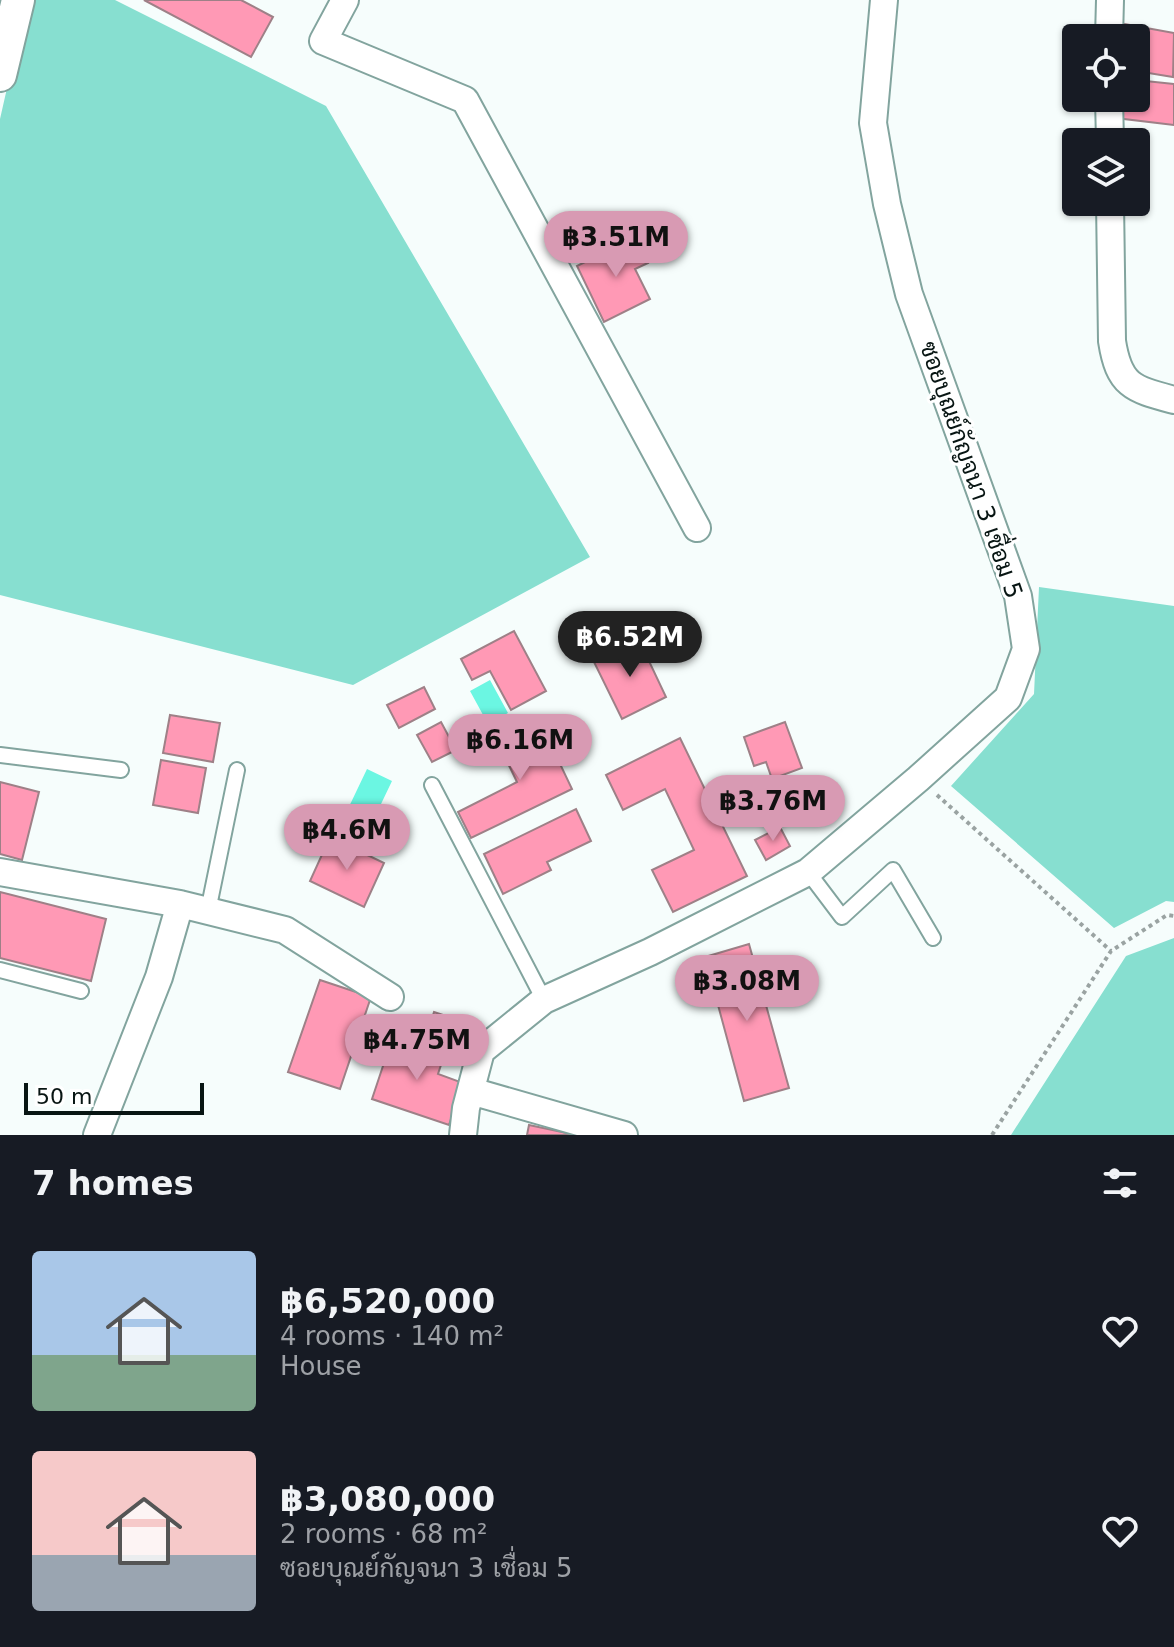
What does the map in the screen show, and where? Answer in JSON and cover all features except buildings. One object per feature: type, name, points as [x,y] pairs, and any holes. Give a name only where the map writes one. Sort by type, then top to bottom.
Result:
[{"type":"street","points":[[0,75],[18,0]]},
{"type":"street","points":[[345,0],[323,41],[465,100],[697,528]]},
{"type":"street","name":"ซอยบุณย์กัญจนา 3 เชื่อม 5","points":[[463,1135],[481,1051],[544,1000],[650,952],[808,872],[1008,698],[1026,649],[1018,596],[909,294],[887,204],[873,123],[884,0]]},
{"type":"street","points":[[1109,24],[1110,0]]},
{"type":"street","points":[[1110,216],[1115,362],[1128,385],[1138,391],[1174,400]]},
{"type":"street","points":[[0,872],[180,904],[285,930],[390,997]]},
{"type":"street","points":[[97,1135],[159,977],[180,904]]},
{"type":"street","points":[[471,1091],[624,1135]]},
{"type":"lane","points":[[0,755],[121,770]]},
{"type":"lane","points":[[208,911],[237,770]]},
{"type":"lane","points":[[432,785],[544,1000]]},
{"type":"lane","points":[[808,872],[842,917],[893,870],[933,938]]},
{"type":"lane","points":[[0,970],[81,991]]},
{"type":"path","points":[[918,779],[1111,951]]},
{"type":"path","points":[[992,1135],[1111,951],[1167,915],[1174,916]]},
{"type":"shaded area","points":[[27,0],[115,0],[326,106],[590,557],[353,685],[0,595],[0,119]]},
{"type":"shaded area","points":[[1039,587],[1174,606],[1174,902],[1166,901],[1114,928],[951,786],[1034,694]]},
{"type":"shaded area","points":[[490,680],[508,713],[488,724],[470,691]]},
{"type":"shaded area","points":[[367,769],[392,781],[360,848],[335,836]]},
{"type":"shaded area","points":[[1174,938],[1174,1135],[1011,1135],[1126,956]]}]
